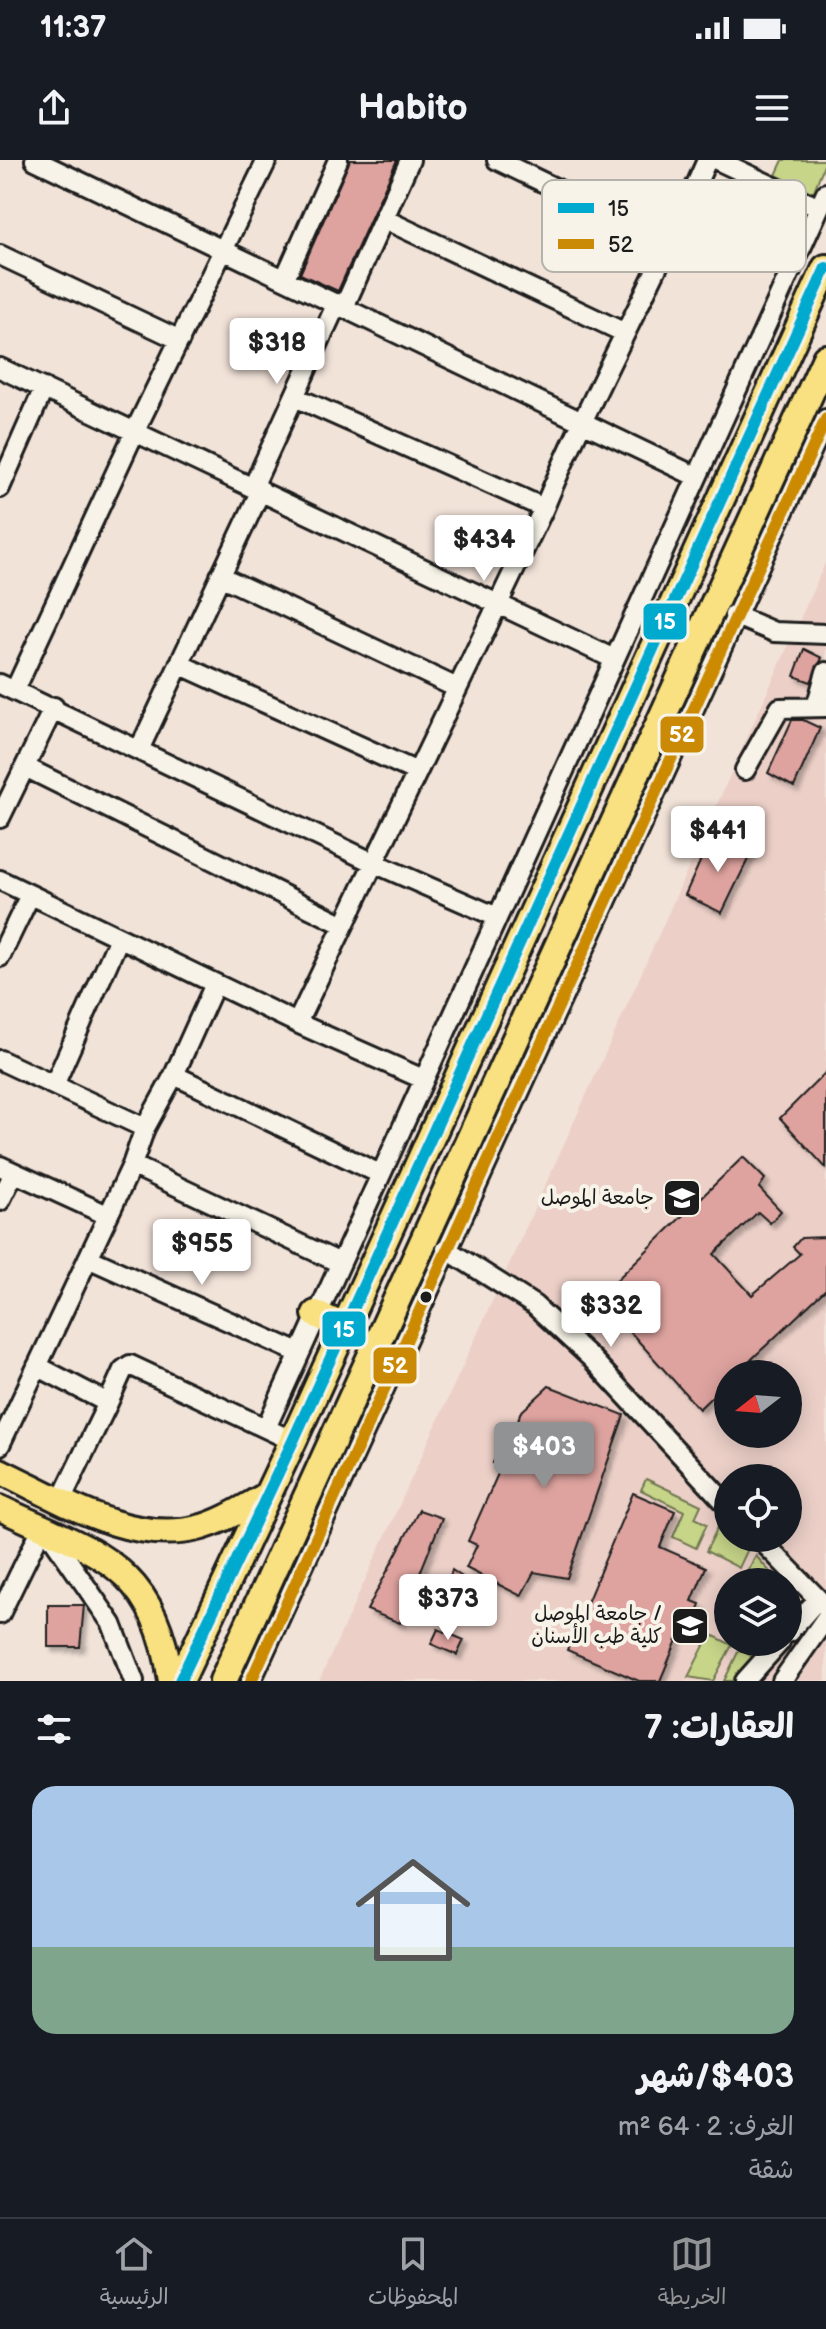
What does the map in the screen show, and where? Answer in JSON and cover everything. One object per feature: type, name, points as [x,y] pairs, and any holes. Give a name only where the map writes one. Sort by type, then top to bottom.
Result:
[{"type":"highway","points":[[180,1681],[293,1441],[826,268]]},
{"type":"highway","points":[[223,1681],[445,1231],[556,945],[826,358]]},
{"type":"highway","points":[[526,930],[556,945]]},
{"type":"highway","points":[[316,1314],[344,1327]]},
{"type":"main road","points":[[0,1471],[118,1525],[149,1531],[178,1532],[221,1520],[265,1496]]},
{"type":"main road","points":[[0,1508],[111,1560],[127,1576],[153,1613],[171,1681]]},
{"type":"street","points":[[35,160],[697,477]]},
{"type":"street","points":[[267,160],[8,687],[374,863],[497,917]]},
{"type":"street","points":[[285,278],[338,160]]},
{"type":"street","points":[[139,750],[220,576],[295,397],[410,160]]},
{"type":"street","points":[[497,160],[542,182]]},
{"type":"street","points":[[698,180],[707,160]]},
{"type":"street","points":[[717,160],[769,180]]},
{"type":"street","points":[[806,238],[823,201]]},
{"type":"street","points":[[384,219],[625,333]]},
{"type":"street","points":[[0,255],[180,340]]},
{"type":"street","points":[[297,1023],[544,508],[580,421],[657,272]]},
{"type":"street","points":[[266,1428],[791,272]]},
{"type":"street","points":[[0,368],[614,659]]},
{"type":"street","points":[[0,488],[44,388]]},
{"type":"street","points":[[295,397],[544,508]]},
{"type":"street","points":[[251,1681],[445,1231],[826,419]]},
{"type":"street","points":[[220,576],[457,688]]},
{"type":"street","points":[[734,615],[774,632],[826,634]]},
{"type":"street","points":[[179,664],[417,772]]},
{"type":"street","points":[[745,770],[780,708],[821,707],[826,672]]},
{"type":"street","points":[[0,818],[54,707]]},
{"type":"street","points":[[25,767],[344,925]]},
{"type":"street","points":[[0,880],[297,1023],[423,1079]]},
{"type":"street","points":[[0,957],[30,895]]},
{"type":"street","points":[[55,1083],[119,938]]},
{"type":"street","points":[[0,1445],[132,1165],[145,1128],[174,1075],[215,984]]},
{"type":"street","points":[[0,1060],[55,1083],[145,1128]]},
{"type":"street","points":[[174,1075],[380,1174]]},
{"type":"street","points":[[132,1165],[340,1263]]},
{"type":"street","points":[[0,1201],[7,1170],[107,1215]]},
{"type":"street","points":[[445,1231],[534,1305],[592,1359],[714,1491]]},
{"type":"street","points":[[88,1258],[299,1353]]},
{"type":"street","points":[[61,1500],[123,1370],[130,1365],[293,1441]]},
{"type":"street","points":[[37,1366],[108,1403]]},
{"type":"street","points":[[0,1614],[45,1529],[112,1624],[134,1681]]},
{"type":"street","points":[[773,1552],[822,1603],[802,1621]]},
{"type":"street","points":[[782,1681],[826,1618]]},
{"type":"street","points":[[745,1681],[767,1656]]},
{"type":"shaded area","name":"جامعة الموصل","points":[[826,561],[826,1681],[319,1681],[619,1023]]},
{"type":"green space","points":[[783,160],[826,160],[813,193],[806,190],[806,180],[786,180],[776,175]]},
{"type":"green space","points":[[646,1479],[701,1505],[695,1518],[707,1524],[696,1548],[673,1537],[684,1511],[641,1490]]},
{"type":"green space","points":[[714,1535],[714,1552],[747,1552],[739,1568],[706,1551]]},
{"type":"green space","points":[[756,1556],[767,1568],[749,1568]]},
{"type":"green space","points":[[710,1634],[714,1636],[714,1656],[726,1656],[713,1681],[688,1677]]},
{"type":"green space","points":[[736,1656],[752,1656],[760,1660],[733,1681],[724,1681]]},
{"type":"building","points":[[350,160],[397,160],[338,291],[300,274]]},
{"type":"building","points":[[804,649],[822,658],[811,682],[794,676]]},
{"type":"building","points":[[792,720],[803,720],[820,728],[794,787],[768,773]]},
{"type":"building","points":[[712,835],[751,853],[722,913],[685,895]]},
{"type":"building","points":[[826,1072],[826,1168],[780,1118]]},
{"type":"building","points":[[743,1157],[765,1179],[759,1188],[781,1211],[770,1223],[758,1212],[714,1254],[752,1295],[800,1254],[793,1247],[801,1238],[826,1237],[826,1289],[751,1360],[714,1360],[714,1395],[699,1409],[599,1297]]},
{"type":"building","points":[[549,1386],[624,1415],[567,1578],[534,1572],[521,1596],[466,1568],[477,1545],[468,1541],[501,1467],[493,1463],[500,1447],[511,1452],[520,1413]]},
{"type":"building","points":[[633,1493],[675,1511],[660,1547],[706,1567],[692,1601],[700,1604],[694,1619],[687,1616],[660,1681],[639,1681],[567,1650]]},
{"type":"building","points":[[419,1510],[442,1518],[400,1623],[367,1610]]},
{"type":"building","points":[[452,1570],[465,1579],[456,1602],[445,1593]]},
{"type":"building","points":[[48,1605],[84,1605],[80,1647],[48,1647]]},
{"type":"building","points":[[438,1629],[464,1640],[457,1655],[431,1644]]},
{"type":"transit line","name":"15","points":[[180,1681],[293,1441],[826,268]]},
{"type":"transit line","name":"52","points":[[251,1681],[826,419]]},
{"type":"place","name":"جامعة الموصل","points":[[682,1198]]},
{"type":"place","name":"جامعة الموصل / كلية طب الأسنان","points":[[690,1626]]}]
